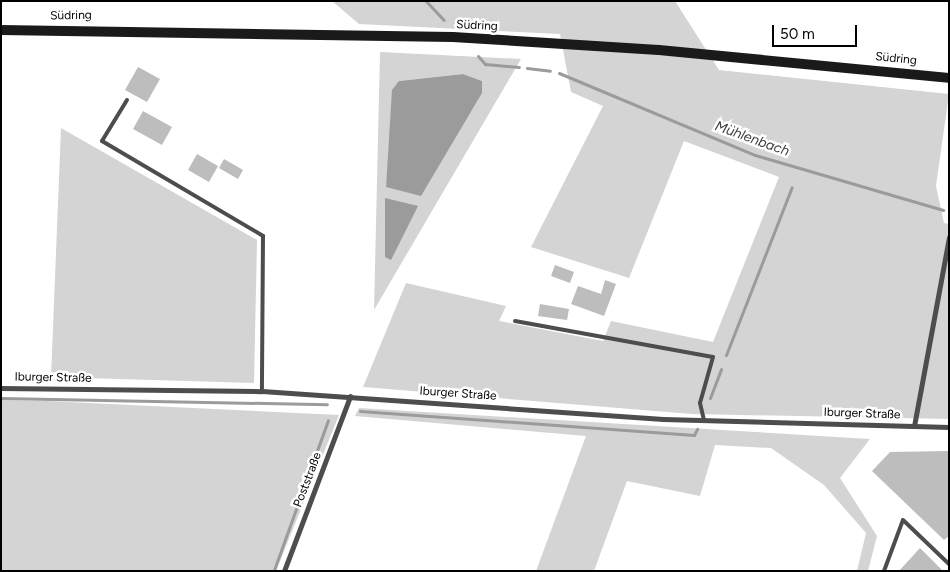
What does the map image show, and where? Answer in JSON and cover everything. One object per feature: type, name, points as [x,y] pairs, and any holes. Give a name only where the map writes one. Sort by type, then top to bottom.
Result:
[{"type":"main road","name":"Südring","points":[[1,30],[453,37],[659,50],[949,78]]},
{"type":"street","name":"Iburger Straße","points":[[914,426],[949,236]]},
{"type":"street","name":"Iburger Straße","points":[[1,388],[262,391],[704,420],[949,427]]},
{"type":"street","name":"Poststraße","points":[[284,571],[350,396]]},
{"type":"lane","points":[[127,100],[102,141],[263,236],[262,391]]},
{"type":"lane","points":[[516,320],[713,357],[700,403],[704,420]]},
{"type":"lane","points":[[884,571],[903,520],[949,564]]},
{"type":"shaded area","points":[[332,1],[675,1],[719,70],[949,94],[936,186],[944,223],[949,224],[949,419],[692,414],[363,387],[406,283],[506,306],[499,321],[603,341],[611,321],[713,342],[779,177],[684,141],[629,278],[531,247],[603,106],[571,92],[560,34],[359,24]]},
{"type":"shaded area","points":[[380,52],[521,59],[374,310]],"holes":[[[463,74],[482,81],[386,187],[399,81]]]},
{"type":"shaded area","points":[[463,74],[482,81],[482,93],[421,196],[386,187],[392,90],[399,81]]},
{"type":"shaded area","points":[[61,128],[257,240],[254,383],[51,377]]},
{"type":"shaded area","points":[[385,198],[418,206],[391,260],[385,257]]},
{"type":"shaded area","points":[[1,400],[339,415],[276,571],[1,571]]},
{"type":"shaded area","points":[[359,408],[870,439],[840,478],[877,536],[868,571],[857,571],[866,533],[824,485],[771,448],[715,445],[700,496],[627,481],[594,571],[536,571],[586,436],[355,416]]},
{"type":"building","points":[[138,67],[160,79],[147,102],[125,90]]},
{"type":"building","points":[[143,111],[172,127],[162,145],[133,129]]},
{"type":"building","points":[[197,154],[218,166],[209,182],[188,170]]},
{"type":"building","points":[[224,159],[243,170],[238,179],[219,168]]},
{"type":"building","points":[[555,265],[574,272],[570,283],[551,276]]},
{"type":"building","points":[[605,280],[616,284],[604,316],[571,304],[578,286],[601,294]]},
{"type":"building","points":[[540,304],[569,309],[567,320],[538,316]]},
{"type":"building","points":[[949,451],[949,536],[944,540],[872,471],[890,452]]},
{"type":"building","points":[[920,548],[943,571],[899,571]]},
{"type":"waterway","name":"Mühlenbach","points":[[426,1],[444,20]]},
{"type":"waterway","name":"Mühlenbach","points":[[478,56],[485,64],[519,67]]},
{"type":"waterway","name":"Mühlenbach","points":[[527,68],[550,71]]},
{"type":"waterway","name":"Mühlenbach","points":[[559,73],[755,155],[943,210]]},
{"type":"waterway","points":[[726,355],[792,187]]},
{"type":"waterway","points":[[710,398],[721,369]]},
{"type":"waterway","points":[[1,398],[327,404]]},
{"type":"waterway","points":[[360,411],[694,435],[697,429]]},
{"type":"waterway","points":[[274,570],[328,420]]}]
